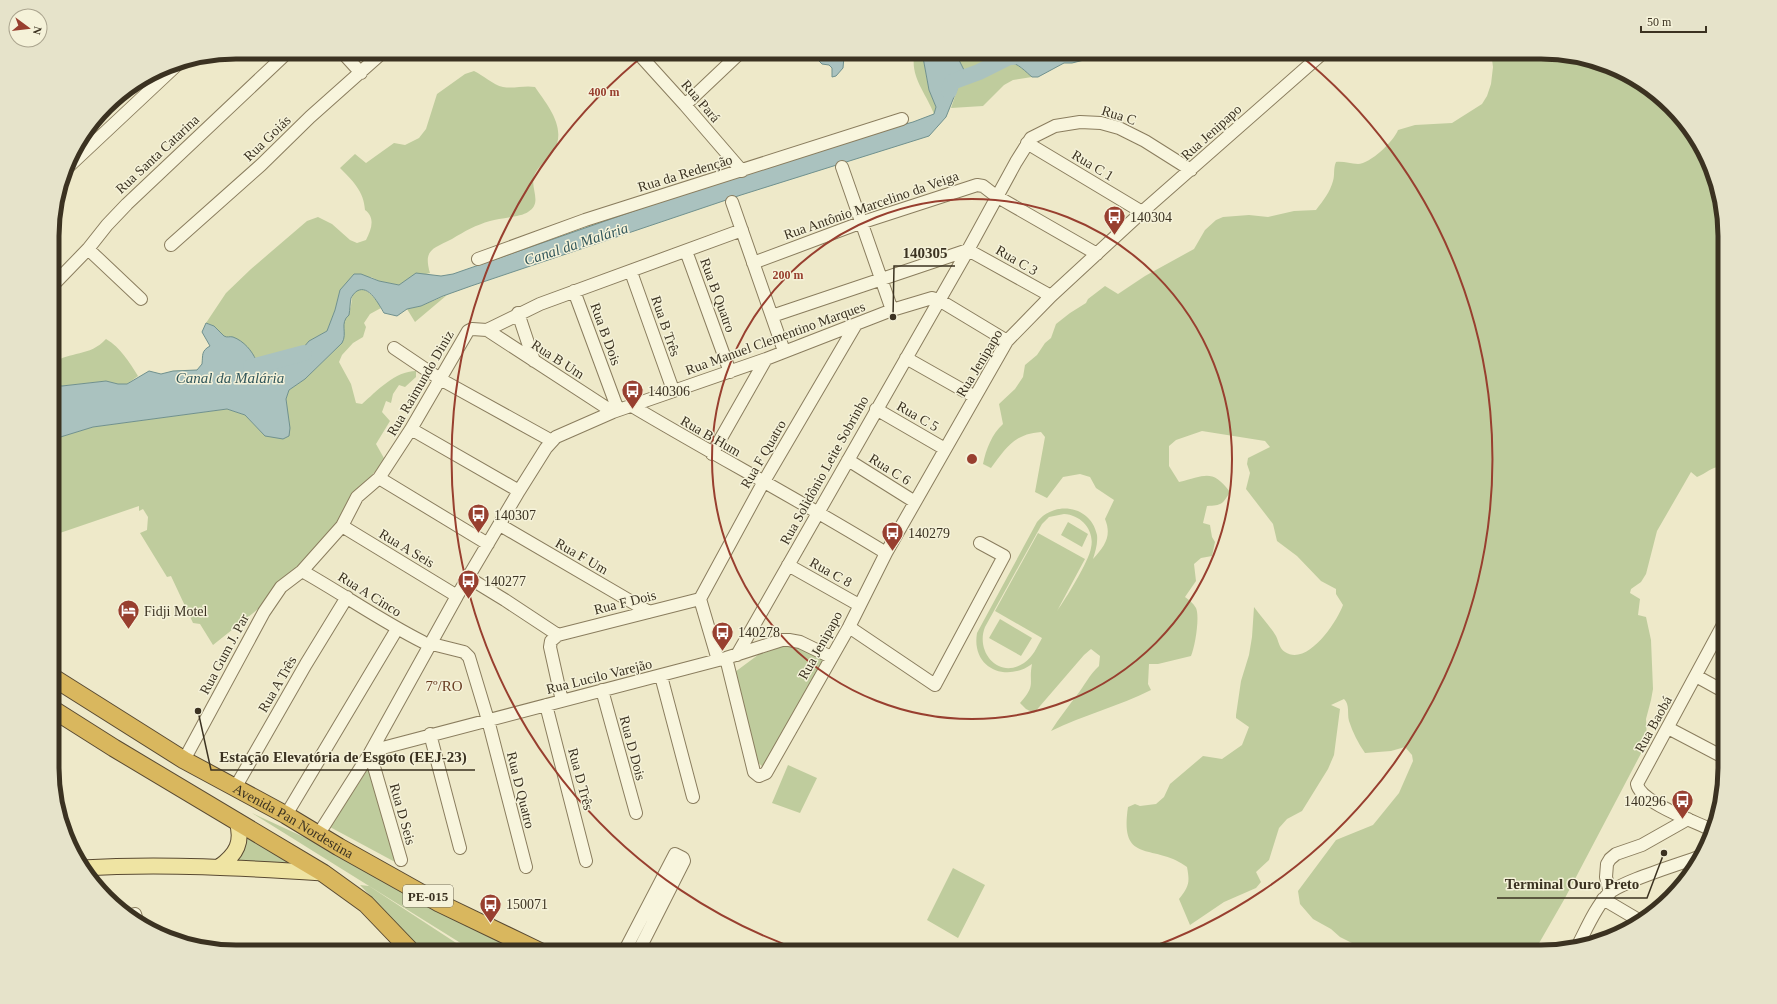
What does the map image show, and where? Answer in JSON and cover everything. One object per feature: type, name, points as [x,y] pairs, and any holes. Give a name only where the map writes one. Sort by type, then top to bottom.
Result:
[{"type":"highway","name":"Avenida Pan Nordestina","points":[[59,681],[184,760],[286,815],[318,835],[439,902],[527,945]]},
{"type":"highway","name":"Avenida Pan Nordestina","points":[[59,713],[114,748],[237,820],[323,873],[366,904],[405,945]]},
{"type":"main road","points":[[219,867],[233,856],[239,845],[240,829],[237,820]]},
{"type":"main road","points":[[90,868],[131,865],[219,867],[323,873]]},
{"type":"street","name":"Rua Santa Catarina","points":[[59,279],[88,249],[107,224],[126,204],[281,59]]},
{"type":"street","points":[[348,59],[361,73]]},
{"type":"street","name":"Rua Goiás","points":[[171,245],[261,165],[310,117],[376,59]]},
{"type":"street","name":"Rua Pará","points":[[643,59],[742,171]]},
{"type":"street","points":[[685,105],[734,59]]},
{"type":"street","name":"Rua Jenipapo","points":[[727,658],[754,772],[759,776],[766,773],[849,627],[859,604],[886,553],[1007,341],[1051,296],[1142,212],[1316,59]]},
{"type":"street","points":[[76,159],[170,71]]},
{"type":"street","name":"Rua da Redenção","points":[[478,259],[585,220],[902,119]]},
{"type":"street","name":"Rua C","points":[[1029,140],[1055,126],[1080,122],[1101,123],[1119,128],[1145,141],[1191,170]]},
{"type":"street","name":"Rua Solidônio Leite Sobrinho","points":[[727,658],[788,565],[1029,140]]},
{"type":"street","name":"Rua C 1","points":[[1029,140],[1142,212]]},
{"type":"street","points":[[842,167],[860,223],[892,310]]},
{"type":"street","name":"Rua Antônio Marcelino da Veiga","points":[[753,263],[860,223],[971,186],[983,186],[996,196],[1097,254]]},
{"type":"street","points":[[732,202],[784,351]]},
{"type":"street","name":"Rua Raimundo Diniz","points":[[302,571],[342,526],[355,500],[379,478],[411,429],[468,331],[472,329],[487,330],[518,313],[574,291],[631,272],[742,230]]},
{"type":"street","points":[[88,249],[141,299]]},
{"type":"street","points":[[772,316],[968,250]]},
{"type":"street","name":"Rua C 3","points":[[968,250],[1051,296]]},
{"type":"street","name":"Rua B Quatro","points":[[686,251],[730,372]]},
{"type":"street","name":"Rua B Três","points":[[631,272],[673,390]]},
{"type":"street","name":"Rua B Dois","points":[[574,291],[616,411]]},
{"type":"street","name":"Rua Manuel Clementino Marques","points":[[318,835],[370,752],[427,643],[469,578],[519,491],[552,441],[563,433],[616,411],[766,359],[784,351],[855,326],[892,310],[932,298],[939,300]]},
{"type":"street","points":[[939,300],[1007,341]]},
{"type":"street","points":[[518,313],[534,361]]},
{"type":"street","name":"Rua F Quatro","points":[[700,599],[764,483],[855,326]]},
{"type":"street","name":"Rua B Um","points":[[487,330],[534,361],[616,411]]},
{"type":"street","points":[[394,348],[440,379],[552,441]]},
{"type":"street","points":[[906,358],[975,397]]},
{"type":"street","points":[[712,454],[766,359]]},
{"type":"street","name":"Rua B Hum","points":[[632,406],[712,454],[818,512],[886,553]]},
{"type":"street","name":"Rua C 5","points":[[876,409],[946,449]]},
{"type":"street","points":[[411,429],[519,491]]},
{"type":"street","name":"Rua C 6","points":[[848,460],[915,502]]},
{"type":"street","points":[[379,478],[488,544]]},
{"type":"street","name":"Rua F Um","points":[[500,525],[649,612]]},
{"type":"street","name":"Rua A Seis","points":[[342,526],[457,596]]},
{"type":"street","points":[[849,627],[935,685],[1004,556],[980,543]]},
{"type":"street","name":"Rua C 8","points":[[788,565],[859,604]]},
{"type":"street","name":"Rua A Cinco","points":[[302,571],[347,597],[397,629],[427,643],[468,655],[488,720]]},
{"type":"street","name":"Rua Gum J. Par","points":[[184,760],[264,612],[281,587],[302,571]]},
{"type":"street","points":[[469,578],[558,635],[551,641],[550,647],[562,701]]},
{"type":"street","name":"Rua A Três","points":[[235,788],[306,664],[347,597]]},
{"type":"street","points":[[700,599],[727,658]]},
{"type":"street","name":"Rua F Dois","points":[[558,635],[700,599]]},
{"type":"street","points":[[286,815],[397,629]]},
{"type":"street","name":"Rua Baobá","points":[[1708,827],[1649,800],[1637,788],[1636,784],[1718,634]]},
{"type":"street","name":"Rua Lucilo Varejão","points":[[370,752],[430,734],[661,676],[727,658],[782,640],[800,642],[831,657]]},
{"type":"street","points":[[661,676],[693,797]]},
{"type":"street","points":[[1696,676],[1718,688]]},
{"type":"street","name":"Rua D Dois","points":[[602,690],[636,813]]},
{"type":"street","name":"Rua D Três","points":[[546,705],[586,861]]},
{"type":"street","name":"Rua D Quatro","points":[[488,720],[526,867]]},
{"type":"street","points":[[1668,728],[1718,754]]},
{"type":"street","points":[[430,734],[460,848]]},
{"type":"street","name":"Rua D Seis","points":[[370,752],[401,860]]},
{"type":"street","points":[[1607,896],[1607,864],[1610,859],[1616,854],[1642,845],[1688,819]]},
{"type":"street","points":[[628,945],[676,854],[683,858],[684,861],[642,945]]},
{"type":"street","points":[[1581,941],[1607,896],[1634,881],[1692,859]]},
{"type":"street","points":[[1607,896],[1635,917]]},
{"type":"green space","points":[[914,59],[923,59],[929,90],[936,107],[934,114],[917,79]]},
{"type":"green space","points":[[993,59],[992,69],[1013,63],[1032,77],[1013,80],[1004,85],[983,106],[951,108],[964,70],[959,60]]},
{"type":"green space","points":[[1492,59],[1552,59],[1575,62],[1598,68],[1619,77],[1658,103],[1681,128],[1705,168],[1715,202],[1718,225],[1718,467],[1697,477],[1691,472],[1657,531],[1646,574],[1641,582],[1631,589],[1630,593],[1640,599],[1638,615],[1646,617],[1651,640],[1653,689],[1646,719],[1647,742],[1565,898],[1538,945],[1356,945],[1340,937],[1331,929],[1313,919],[1300,904],[1298,891],[1336,840],[1373,825],[1399,793],[1413,761],[1412,755],[1405,747],[1391,751],[1365,753],[1356,738],[1348,718],[1348,706],[1344,699],[1331,705],[1340,709],[1334,755],[1328,769],[1302,811],[1287,819],[1279,828],[1269,860],[1256,872],[1261,882],[1256,888],[1224,902],[1190,925],[1179,899],[1188,884],[1187,867],[1163,855],[1142,850],[1134,845],[1129,838],[1127,825],[1128,807],[1135,804],[1140,806],[1156,804],[1164,797],[1170,784],[1203,756],[1222,759],[1242,745],[1249,727],[1236,718],[1236,715],[1241,681],[1249,655],[1252,637],[1254,607],[1274,632],[1281,649],[1294,655],[1311,648],[1320,640],[1340,613],[1343,605],[1336,594],[1336,589],[1321,581],[1297,556],[1277,541],[1273,524],[1246,489],[1250,473],[1247,464],[1248,458],[1270,447],[1265,441],[1202,431],[1176,440],[1169,446],[1169,466],[1179,482],[1202,476],[1208,476],[1218,479],[1230,492],[1221,504],[1207,506],[1203,523],[1210,525],[1212,537],[1215,542],[1212,556],[1201,558],[1194,564],[1196,581],[1185,597],[1194,605],[1197,612],[1196,632],[1191,656],[1158,664],[1149,664],[1148,684],[1151,690],[1051,731],[1090,676],[1099,666],[1100,656],[1091,649],[1084,655],[1034,713],[1026,709],[1020,703],[1030,688],[1032,664],[1022,670],[1012,672],[1002,672],[992,669],[979,655],[977,633],[1037,522],[1044,515],[1062,509],[1071,509],[1080,512],[1087,517],[1093,525],[1097,535],[1097,545],[1093,559],[1101,550],[1106,540],[1108,531],[1105,519],[1114,500],[1096,488],[1090,477],[1080,474],[1063,477],[1047,498],[1035,492],[1045,437],[1041,432],[1032,433],[1017,439],[1006,448],[991,468],[983,464],[990,442],[1003,424],[999,404],[1015,389],[1023,377],[1025,365],[1037,355],[1045,343],[1051,338],[1056,324],[1086,303],[1088,299],[1105,286],[1118,294],[1145,276],[1194,249],[1205,230],[1216,220],[1223,217],[1249,215],[1268,217],[1294,211],[1316,210],[1332,185],[1336,162],[1358,164],[1369,160],[1387,146],[1398,130],[1415,125],[1452,123],[1482,104],[1487,96],[1491,84],[1493,67]],"holes":[[[1064,514],[1076,517],[1086,525],[1091,536],[1091,548],[1086,562],[1071,590],[1057,611],[1085,559],[1038,533],[995,611],[1042,638],[1032,655],[1024,663],[1015,667],[1006,668],[998,666],[991,661],[983,646],[985,627],[1042,524],[1049,517]]]},
{"type":"green space","points":[[474,71],[503,87],[535,87],[554,118],[557,126],[557,143],[553,152],[535,173],[533,186],[535,204],[528,212],[521,215],[480,224],[435,248],[429,254],[428,259],[430,273],[410,278],[399,285],[379,281],[371,277],[340,290],[335,310],[327,331],[309,341],[303,348],[286,355],[279,363],[268,359],[256,360],[244,344],[237,339],[224,336],[214,326],[206,323],[226,293],[251,269],[307,221],[318,217],[332,224],[350,240],[357,243],[366,240],[372,224],[370,217],[365,210],[362,197],[357,186],[340,168],[355,154],[366,163],[394,143],[405,145],[419,138],[426,129],[437,94],[465,74]]},
{"type":"green space","points":[[362,289],[368,292],[381,308],[370,314],[364,323],[366,327],[363,337],[353,343],[342,355],[339,362],[351,384],[356,403],[362,404],[380,388],[401,374],[416,371],[416,377],[405,387],[399,385],[393,394],[391,403],[386,401],[382,412],[390,421],[376,444],[385,460],[360,489],[339,523],[262,606],[213,645],[200,624],[193,623],[171,576],[167,577],[140,533],[147,530],[148,517],[143,509],[139,511],[139,506],[59,533],[59,437],[93,427],[227,409],[245,415],[265,436],[287,409],[286,399],[289,390],[305,379],[342,343],[344,338],[344,320],[350,309],[353,294]]},
{"type":"green space","points":[[447,295],[415,322],[407,309],[421,306]]},
{"type":"green space","points":[[106,339],[111,343],[120,351],[138,376],[127,384],[118,384],[106,381],[59,386],[59,360],[93,349]]},
{"type":"green space","points":[[1068,522],[1088,534],[1082,547],[1061,535]]},
{"type":"green space","points":[[1000,619],[1032,638],[1021,656],[989,638]]},
{"type":"green space","points":[[781,638],[831,660],[764,768],[753,758],[735,672]]},
{"type":"green space","points":[[788,765],[817,778],[800,813],[772,803]]},
{"type":"green space","points":[[370,766],[395,862],[330,827]]},
{"type":"green space","points":[[252,813],[349,858],[520,945],[464,945]]},
{"type":"green space","points":[[243,835],[307,866],[227,861]]},
{"type":"green space","points":[[953,868],[985,885],[958,938],[927,920]]},
{"type":"green space","points":[[360,885],[369,886],[459,945],[415,945]]},
{"type":"green space","points":[[238,943],[244,945],[225,945]]},
{"type":"water","points":[[844,59],[843,68],[836,76],[832,77],[832,68],[829,65],[822,64],[818,60]]},
{"type":"water","name":"Canal da Malária","points":[[923,59],[959,59],[964,70],[962,83],[958,87],[946,117],[929,136],[741,195],[471,286],[421,306],[407,309],[397,316],[384,313],[373,296],[366,290],[357,291],[351,298],[349,315],[346,318],[344,325],[344,339],[342,343],[305,379],[289,390],[286,399],[290,428],[289,436],[283,439],[265,436],[245,415],[227,409],[93,427],[59,437],[59,386],[106,381],[118,384],[127,384],[149,371],[161,374],[173,371],[197,370],[202,364],[204,352],[210,346],[202,332],[206,323],[214,326],[224,336],[233,337],[241,341],[250,350],[256,360],[264,358],[279,363],[288,350],[295,351],[303,348],[309,341],[327,331],[335,310],[340,290],[354,274],[361,274],[379,281],[399,285],[416,273],[441,276],[453,274],[654,204],[934,114],[936,107],[929,90]]},
{"type":"water","points":[[1088,59],[1072,63],[1064,63],[1038,77],[1032,77],[1013,63],[992,70],[994,60]]},
{"type":"waterway","name":"Canal da Malária","points":[[949,91],[952,82],[979,72],[1005,59]]},
{"type":"waterway","name":"Canal da Malária","points":[[251,367],[304,353]]},
{"type":"place","name":"140304","points":[[1115,236]]},
{"type":"place","name":"140305","points":[[893,317]]},
{"type":"place","name":"140306","points":[[632,410]]},
{"type":"place","name":"140307","points":[[478,534]]},
{"type":"place","name":"140279","points":[[892,552]]},
{"type":"place","name":"140277","points":[[468,600]]},
{"type":"place","name":"Fidji Motel","points":[[129,630]]},
{"type":"place","name":"140278","points":[[722,652]]},
{"type":"place","name":"Estação Elevatória de Esgoto (EEJ-23)","points":[[198,711]]},
{"type":"place","name":"140296","points":[[1682,820]]},
{"type":"place","name":"Terminal Ouro Preto","points":[[1664,853]]},
{"type":"place","name":"150071","points":[[490,924]]},
{"type":"district","name":"7º/RO","points":[[444,686]]}]
